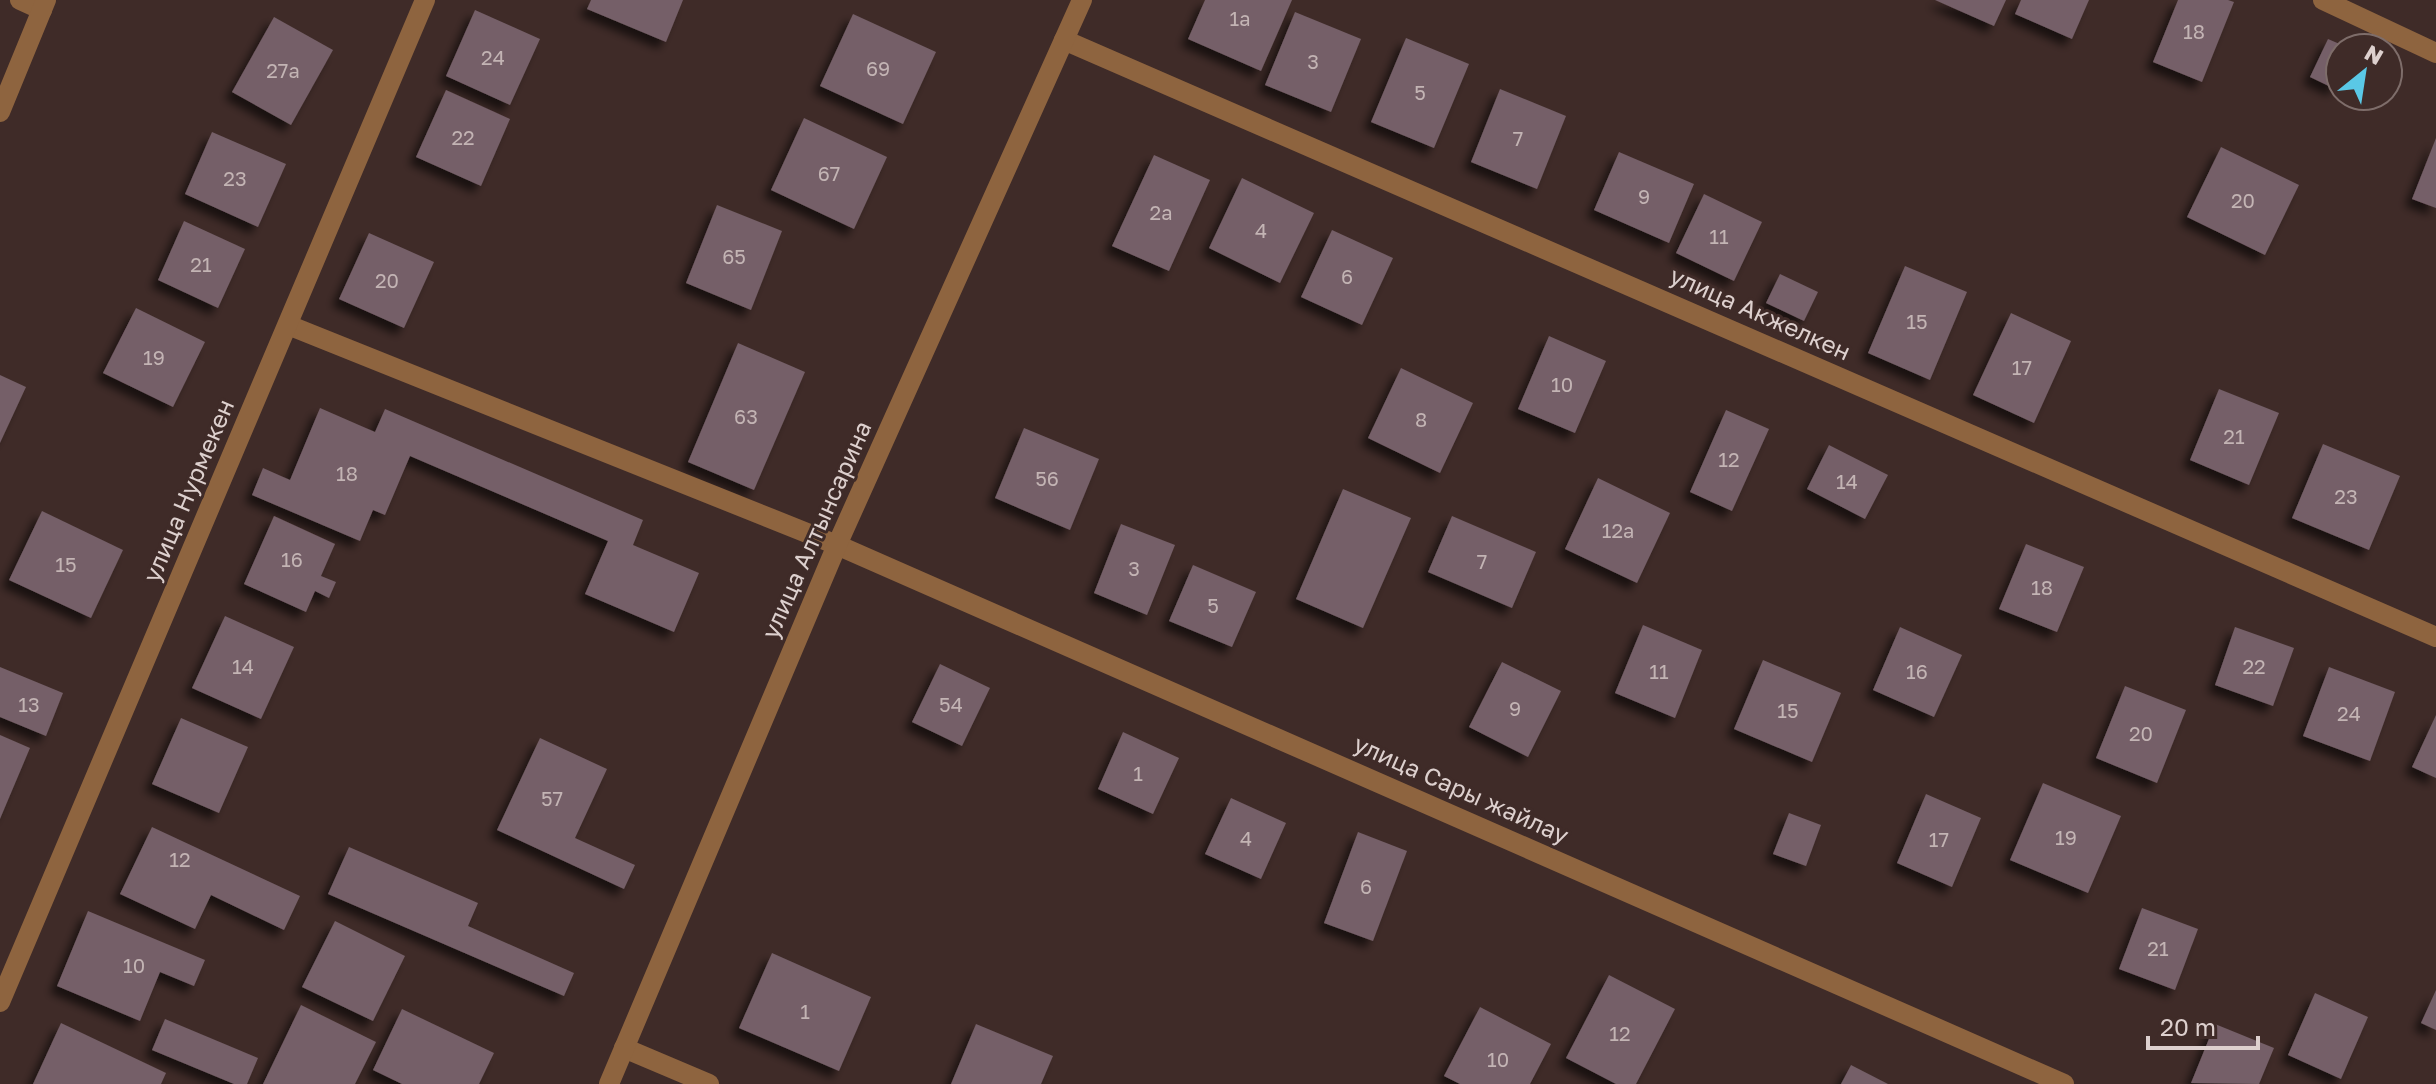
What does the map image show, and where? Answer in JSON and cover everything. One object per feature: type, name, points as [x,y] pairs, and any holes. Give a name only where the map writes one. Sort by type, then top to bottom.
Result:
[{"type":"street","points":[[0,112],[44,5],[20,0]]},
{"type":"street","name":"улица Нурмекен","points":[[0,1002],[425,0]]},
{"type":"street","name":"улица Алтынсарина","points":[[609,1084],[837,545],[1082,0]]},
{"type":"street","points":[[2323,0],[2436,53]]},
{"type":"street","name":"улица Акжелкен","points":[[1064,40],[2436,637]]},
{"type":"street","name":"улица Сары жайлау","points":[[288,325],[837,545],[2064,1084]]},
{"type":"street","points":[[624,1048],[709,1084]]},
{"type":"building","points":[[591,0],[683,0],[666,42],[587,9]]},
{"type":"building","points":[[1205,0],[1292,0],[1261,71],[1188,39]]},
{"type":"building","points":[[1935,0],[2006,0],[1994,26]]},
{"type":"building","points":[[2021,0],[2089,0],[2072,39],[2015,14]]},
{"type":"building","points":[[2178,0],[2234,2],[2202,82],[2153,62]]},
{"type":"building","points":[[475,10],[540,39],[510,105],[446,76]]},
{"type":"building","points":[[1295,12],[1361,39],[1331,112],[1265,85]]},
{"type":"building","points":[[853,14],[936,52],[903,124],[820,86]]},
{"type":"building","points":[[274,17],[333,50],[291,125],[232,92]]},
{"type":"building","points":[[1406,38],[1469,64],[1434,148],[1371,122]]},
{"type":"building","points":[[2324,47],[2324,84],[2310,77]]},
{"type":"building","points":[[1500,89],[1566,116],[1537,189],[1471,162]]},
{"type":"building","points":[[446,90],[510,119],[481,186],[416,157]]},
{"type":"building","points":[[804,118],[887,157],[854,229],[771,190]]},
{"type":"building","points":[[212,132],[286,164],[258,227],[185,194]]},
{"type":"building","points":[[2436,138],[2436,208],[2412,199]]},
{"type":"building","points":[[2221,147],[2299,185],[2265,255],[2187,217]]},
{"type":"building","points":[[1619,152],[1694,184],[1669,243],[1594,210]]},
{"type":"building","points":[[1154,155],[1210,180],[1169,271],[1112,246]]},
{"type":"building","points":[[1242,178],[1314,213],[1280,283],[1209,248]]},
{"type":"building","points":[[1704,194],[1762,222],[1734,281],[1676,253]]},
{"type":"building","points":[[717,205],[782,231],[751,310],[686,283]]},
{"type":"building","points":[[184,221],[245,249],[218,308],[158,280]]},
{"type":"building","points":[[1332,230],[1393,258],[1362,325],[1301,297]]},
{"type":"building","points":[[369,233],[434,262],[404,328],[339,299]]},
{"type":"building","points":[[1905,266],[1967,292],[1930,380],[1868,353]]},
{"type":"building","points":[[1780,274],[1818,292],[1804,321],[1766,303]]},
{"type":"building","points":[[136,308],[205,342],[173,407],[103,373]]},
{"type":"building","points":[[2011,313],[2071,341],[2034,423],[1973,395]]},
{"type":"building","points":[[1549,336],[1606,361],[1575,433],[1518,409]]},
{"type":"building","points":[[738,343],[805,372],[754,490],[688,462]]},
{"type":"building","points":[[1401,368],[1473,403],[1440,473],[1368,438]]},
{"type":"building","points":[[0,375],[26,387],[0,443]]},
{"type":"building","points":[[2219,389],[2279,413],[2249,485],[2190,460]]},
{"type":"building","points":[[320,408],[375,432],[385,409],[643,520],[633,545],[699,573],[674,632],[585,594],[608,541],[410,456],[385,515],[373,510],[360,541],[252,495],[263,468],[290,480]]},
{"type":"building","points":[[1726,410],[1769,429],[1732,511],[1690,492]]},
{"type":"building","points":[[1024,428],[1099,459],[1070,530],[995,498]]},
{"type":"building","points":[[2323,444],[2400,476],[2369,550],[2292,518]]},
{"type":"building","points":[[1829,445],[1888,475],[1865,519],[1807,489]]},
{"type":"building","points":[[1598,478],[1670,513],[1637,583],[1565,549]]},
{"type":"building","points":[[1343,489],[1411,518],[1363,628],[1296,599]]},
{"type":"building","points":[[42,511],[123,550],[91,618],[9,580]]},
{"type":"building","points":[[274,516],[335,544],[321,576],[336,582],[329,598],[315,591],[306,612],[244,584]]},
{"type":"building","points":[[1452,516],[1536,552],[1512,608],[1428,572]]},
{"type":"building","points":[[1121,524],[1175,545],[1147,615],[1094,593]]},
{"type":"building","points":[[2026,544],[2084,567],[2057,632],[1999,609]]},
{"type":"building","points":[[1193,565],[1256,592],[1232,647],[1169,621]]},
{"type":"building","points":[[225,616],[294,647],[261,719],[192,688]]},
{"type":"building","points":[[1643,625],[1702,650],[1675,718],[1615,693]]},
{"type":"building","points":[[1900,627],[1962,655],[1934,717],[1873,690]]},
{"type":"building","points":[[2235,627],[2294,648],[2273,706],[2215,685]]},
{"type":"building","points":[[1763,660],[1841,693],[1812,762],[1734,729]]},
{"type":"building","points":[[1502,662],[1561,691],[1528,757],[1469,727]]},
{"type":"building","points":[[940,664],[990,688],[962,746],[912,722]]},
{"type":"building","points":[[0,667],[63,693],[46,736],[0,717]]},
{"type":"building","points":[[2329,667],[2395,692],[2370,761],[2303,736]]},
{"type":"building","points":[[2125,686],[2186,710],[2157,783],[2096,758]]},
{"type":"building","points":[[2436,715],[2436,778],[2412,767]]},
{"type":"building","points":[[181,718],[248,747],[219,813],[152,784]]},
{"type":"building","points":[[1123,732],[1179,758],[1153,814],[1098,789]]},
{"type":"building","points":[[0,735],[30,748],[0,819]]},
{"type":"building","points":[[540,738],[607,769],[575,838],[635,865],[624,889],[497,830]]},
{"type":"building","points":[[2043,783],[2121,816],[2088,893],[2010,860]]},
{"type":"building","points":[[1926,794],[1981,818],[1952,887],[1897,863]]},
{"type":"building","points":[[1231,798],[1286,823],[1261,879],[1205,854]]},
{"type":"building","points":[[1789,813],[1821,825],[1806,866],[1773,854]]},
{"type":"building","points":[[152,827],[300,896],[284,930],[211,895],[195,929],[120,894]]},
{"type":"building","points":[[1358,832],[1407,851],[1373,941],[1324,923]]},
{"type":"building","points":[[349,847],[478,903],[468,926],[574,973],[564,996],[328,894]]},
{"type":"building","points":[[2142,908],[2198,929],[2175,990],[2119,969]]},
{"type":"building","points":[[88,911],[205,960],[194,986],[160,972],[140,1021],[57,986]]},
{"type":"building","points":[[335,921],[405,956],[373,1021],[302,987]]},
{"type":"building","points":[[772,953],[871,997],[839,1071],[739,1028]]},
{"type":"building","points":[[1609,975],[1675,1009],[1636,1084],[1616,1084],[1566,1058]]},
{"type":"building","points":[[2436,990],[2436,1030],[2421,1023]]},
{"type":"building","points":[[2315,993],[2368,1017],[2341,1079],[2288,1055]]},
{"type":"building","points":[[301,1005],[376,1042],[355,1084],[263,1084]]},
{"type":"building","points":[[1480,1007],[1551,1044],[1530,1084],[1460,1084],[1444,1076]]},
{"type":"building","points":[[402,1009],[494,1053],[479,1084],[402,1084],[373,1070]]},
{"type":"building","points":[[165,1019],[258,1058],[247,1084],[234,1084],[152,1050]]},
{"type":"building","points":[[61,1023],[166,1073],[161,1084],[33,1084]]},
{"type":"building","points":[[976,1024],[1053,1056],[1041,1084],[951,1084]]},
{"type":"building","points":[[2215,1024],[2274,1048],[2259,1084],[2191,1083]]},
{"type":"building","points":[[1851,1065],[1888,1084],[1841,1084]]}]
